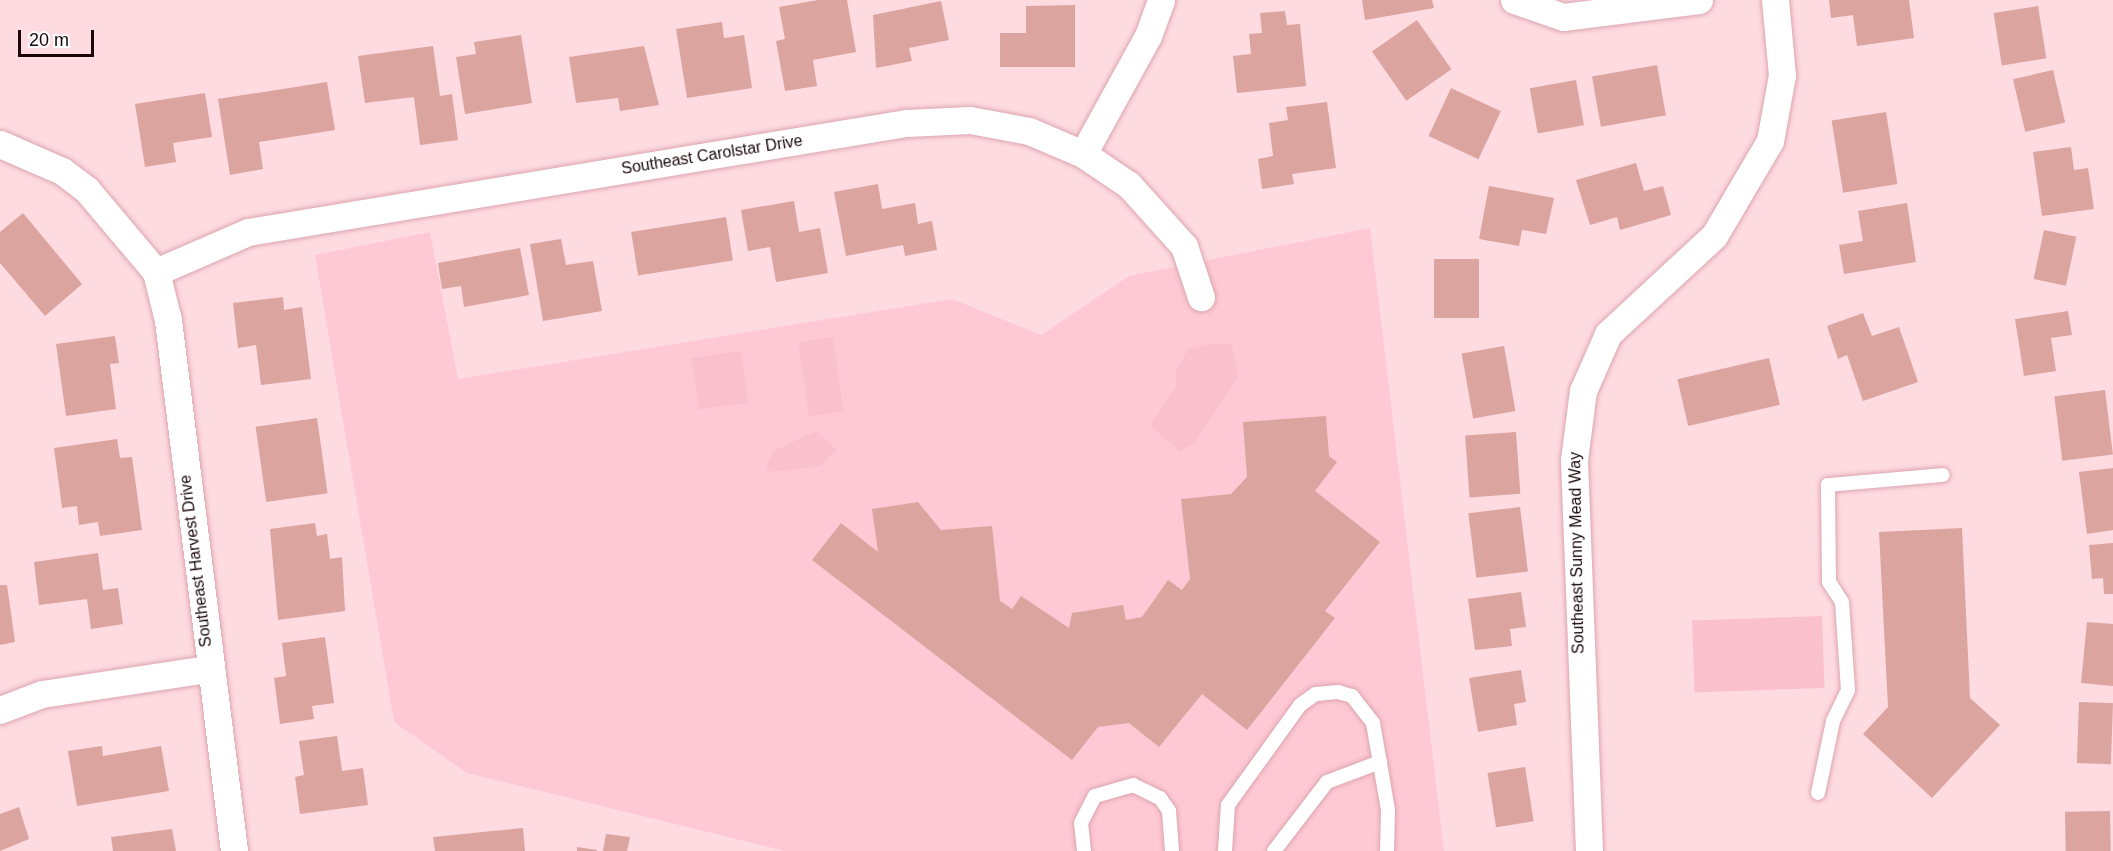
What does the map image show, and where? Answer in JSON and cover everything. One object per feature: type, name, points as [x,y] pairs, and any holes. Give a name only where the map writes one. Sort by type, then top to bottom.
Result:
[{"type":"street","points":[[1083,154],[1148,36],[1161,0]]},
{"type":"street","points":[[1514,0],[1563,17],[1698,0]]},
{"type":"street","name":"Southeast Sunny Mead Way","points":[[1589,851],[1574,460],[1583,391],[1608,334],[1714,236],[1754,172],[1770,141],[1782,75],[1775,0]]},
{"type":"street","name":"Southeast Carolstar Drive","points":[[156,272],[248,231],[906,123],[970,120],[1029,131],[1083,154],[1163,216],[1184,246],[1201,297]]},
{"type":"street","points":[[0,144],[62,171],[87,190],[156,272]]},
{"type":"street","name":"Southeast Harvest Drive","points":[[156,272],[168,320],[208,669],[234,851]]},
{"type":"street","points":[[0,710],[42,694],[208,669]]},
{"type":"lane","points":[[1818,793],[1833,721],[1848,690],[1842,602],[1829,582],[1828,485],[1943,475]]},
{"type":"lane","points":[[1225,851],[1228,805],[1300,705],[1316,694],[1353,696],[1365,708],[1373,723],[1390,838],[1387,851]]},
{"type":"lane","points":[[1274,851],[1327,782],[1380,762]]},
{"type":"lane","points":[[1084,851],[1081,823],[1095,796],[1133,785],[1161,798],[1169,811],[1172,851]]},
{"type":"shaded area","points":[[1370,228],[1444,851],[785,851],[467,773],[394,722],[315,255],[430,232],[458,379],[952,299],[1041,335],[1129,276]]},
{"type":"shaded area","points":[[833,337],[843,411],[809,416],[798,342]]},
{"type":"shaded area","points":[[1218,343],[1232,345],[1238,377],[1194,443],[1179,451],[1150,426],[1176,387],[1176,370],[1188,349]]},
{"type":"shaded area","points":[[741,351],[748,402],[699,409],[691,358]]},
{"type":"shaded area","points":[[816,431],[837,450],[821,466],[771,472],[766,467],[773,451]]},
{"type":"shaded area","points":[[1822,616],[1825,688],[1695,692],[1692,621]]},
{"type":"building","points":[[818,0],[847,0],[856,52],[813,60],[817,86],[785,91],[776,41],[785,39],[779,7]]},
{"type":"building","points":[[1362,0],[1432,0],[1434,8],[1365,20]]},
{"type":"building","points":[[1829,0],[1909,0],[1914,38],[1857,46],[1853,15],[1831,18]]},
{"type":"building","points":[[941,1],[949,40],[909,48],[912,61],[876,68],[873,15]]},
{"type":"building","points":[[1075,5],[1075,67],[1000,67],[1000,33],[1026,33],[1026,6]]},
{"type":"building","points":[[2038,6],[2046,58],[2002,65],[1994,13]]},
{"type":"building","points":[[1285,11],[1287,25],[1300,24],[1306,86],[1237,93],[1233,56],[1251,54],[1249,34],[1262,33],[1260,13]]},
{"type":"building","points":[[1417,20],[1451,69],[1406,101],[1372,52]]},
{"type":"building","points":[[722,22],[724,38],[744,35],[752,88],[687,98],[676,29]]},
{"type":"building","points":[[521,35],[532,103],[465,114],[456,57],[476,54],[474,42]]},
{"type":"building","points":[[433,46],[440,96],[452,94],[458,140],[420,145],[414,97],[365,103],[358,56]]},
{"type":"building","points":[[644,46],[659,105],[620,111],[618,98],[576,103],[569,57]]},
{"type":"building","points":[[1657,65],[1666,115],[1601,127],[1592,76]]},
{"type":"building","points":[[2053,70],[2065,123],[2025,132],[2013,79]]},
{"type":"building","points":[[1576,80],[1584,125],[1538,133],[1530,88]]},
{"type":"building","points":[[327,82],[335,130],[259,142],[263,169],[230,175],[218,99]]},
{"type":"building","points":[[1451,88],[1501,111],[1478,159],[1429,136]]},
{"type":"building","points":[[205,93],[212,137],[173,143],[176,162],[145,167],[135,104]]},
{"type":"building","points":[[1327,102],[1336,168],[1292,174],[1294,184],[1262,189],[1258,159],[1273,156],[1269,123],[1288,120],[1286,107]]},
{"type":"building","points":[[1886,112],[1897,184],[1843,193],[1832,121]]},
{"type":"building","points":[[2071,147],[2074,170],[2088,168],[2094,209],[2042,216],[2033,152]]},
{"type":"building","points":[[1636,163],[1644,191],[1663,186],[1671,215],[1620,230],[1617,217],[1590,225],[1576,180]]},
{"type":"building","points":[[878,184],[882,209],[915,203],[918,224],[932,221],[937,250],[905,256],[903,245],[846,256],[834,192]]},
{"type":"building","points":[[1489,186],[1554,198],[1546,234],[1522,230],[1519,246],[1479,239]]},
{"type":"building","points":[[794,201],[799,232],[820,228],[828,273],[776,282],[770,247],[748,251],[741,210]]},
{"type":"building","points":[[1907,203],[1916,262],[1844,274],[1839,245],[1863,241],[1858,211]]},
{"type":"building","points":[[23,213],[82,284],[45,316],[0,263],[0,232]]},
{"type":"building","points":[[726,217],[733,260],[638,275],[631,232]]},
{"type":"building","points":[[2044,230],[2076,237],[2066,286],[2034,279]]},
{"type":"building","points":[[561,239],[566,265],[593,261],[602,311],[543,321],[530,244]]},
{"type":"building","points":[[520,248],[529,295],[464,307],[461,286],[442,289],[438,263]]},
{"type":"building","points":[[1434,259],[1479,259],[1479,318],[1434,318]]},
{"type":"building","points":[[283,297],[284,310],[302,307],[311,379],[261,385],[256,345],[238,348],[233,303]]},
{"type":"building","points":[[2068,311],[2072,335],[2051,338],[2056,371],[2024,376],[2015,319]]},
{"type":"building","points":[[1863,313],[1872,336],[1899,327],[1918,382],[1863,401],[1847,355],[1838,359],[1827,326]]},
{"type":"building","points":[[115,336],[119,363],[110,364],[116,409],[66,416],[56,344]]},
{"type":"building","points":[[1504,346],[1515,411],[1473,418],[1462,353]]},
{"type":"building","points":[[1769,358],[1780,405],[1688,426],[1677,379]]},
{"type":"building","points":[[2105,390],[2113,455],[2062,461],[2054,396]]},
{"type":"building","points":[[1326,416],[1329,456],[1337,462],[1315,491],[1380,542],[1325,611],[1335,618],[1247,730],[1202,694],[1159,747],[1129,723],[1098,727],[1072,760],[812,560],[841,523],[878,552],[872,509],[918,502],[941,530],[992,526],[1000,601],[1012,609],[1021,596],[1069,628],[1072,613],[1123,605],[1126,620],[1142,617],[1168,580],[1182,590],[1190,579],[1181,499],[1231,494],[1247,477],[1243,422]]},
{"type":"building","points":[[317,418],[328,493],[266,502],[256,427]]},
{"type":"building","points":[[1516,432],[1520,494],[1469,497],[1465,436]]},
{"type":"building","points":[[117,439],[120,458],[132,457],[142,530],[100,536],[98,522],[79,525],[77,506],[62,508],[54,448]]},
{"type":"building","points":[[2113,468],[2113,530],[2087,534],[2079,472]]},
{"type":"building","points":[[1520,507],[1528,572],[1476,578],[1468,513]]},
{"type":"building","points":[[315,523],[317,536],[327,534],[330,559],[342,557],[345,611],[278,620],[270,529]]},
{"type":"building","points":[[1962,528],[1970,698],[2000,725],[1932,798],[1863,734],[1888,707],[1879,532]]},
{"type":"building","points":[[2113,543],[2113,594],[2104,594],[2103,578],[2092,579],[2089,545]]},
{"type":"building","points":[[98,553],[103,590],[118,588],[123,624],[91,629],[87,599],[39,605],[34,562]]},
{"type":"building","points":[[0,585],[7,585],[15,642],[0,645]]},
{"type":"building","points":[[1521,592],[1526,627],[1510,629],[1512,646],[1475,650],[1468,599]]},
{"type":"building","points":[[2087,622],[2113,624],[2113,686],[2081,683]]},
{"type":"building","points":[[325,637],[334,703],[312,706],[314,719],[280,724],[274,678],[286,676],[282,643]]},
{"type":"building","points":[[1521,670],[1526,702],[1514,704],[1517,725],[1478,732],[1469,678]]},
{"type":"building","points":[[2079,702],[2113,703],[2111,764],[2077,763]]},
{"type":"building","points":[[337,736],[342,771],[363,768],[368,805],[300,814],[295,777],[304,775],[299,741]]},
{"type":"building","points":[[102,746],[103,756],[161,746],[169,791],[77,806],[68,751]]},
{"type":"building","points":[[1525,767],[1534,821],[1496,827],[1487,773]]},
{"type":"building","points":[[19,807],[29,839],[0,851],[0,814]]},
{"type":"building","points":[[2110,811],[2111,851],[2066,851],[2065,812]]},
{"type":"building","points":[[523,828],[525,851],[435,851],[433,837]]},
{"type":"building","points":[[172,829],[176,851],[113,851],[111,837]]},
{"type":"building","points":[[606,834],[630,837],[627,851],[603,851]]},
{"type":"building","points":[[577,847],[597,850],[597,851],[577,851]]}]
